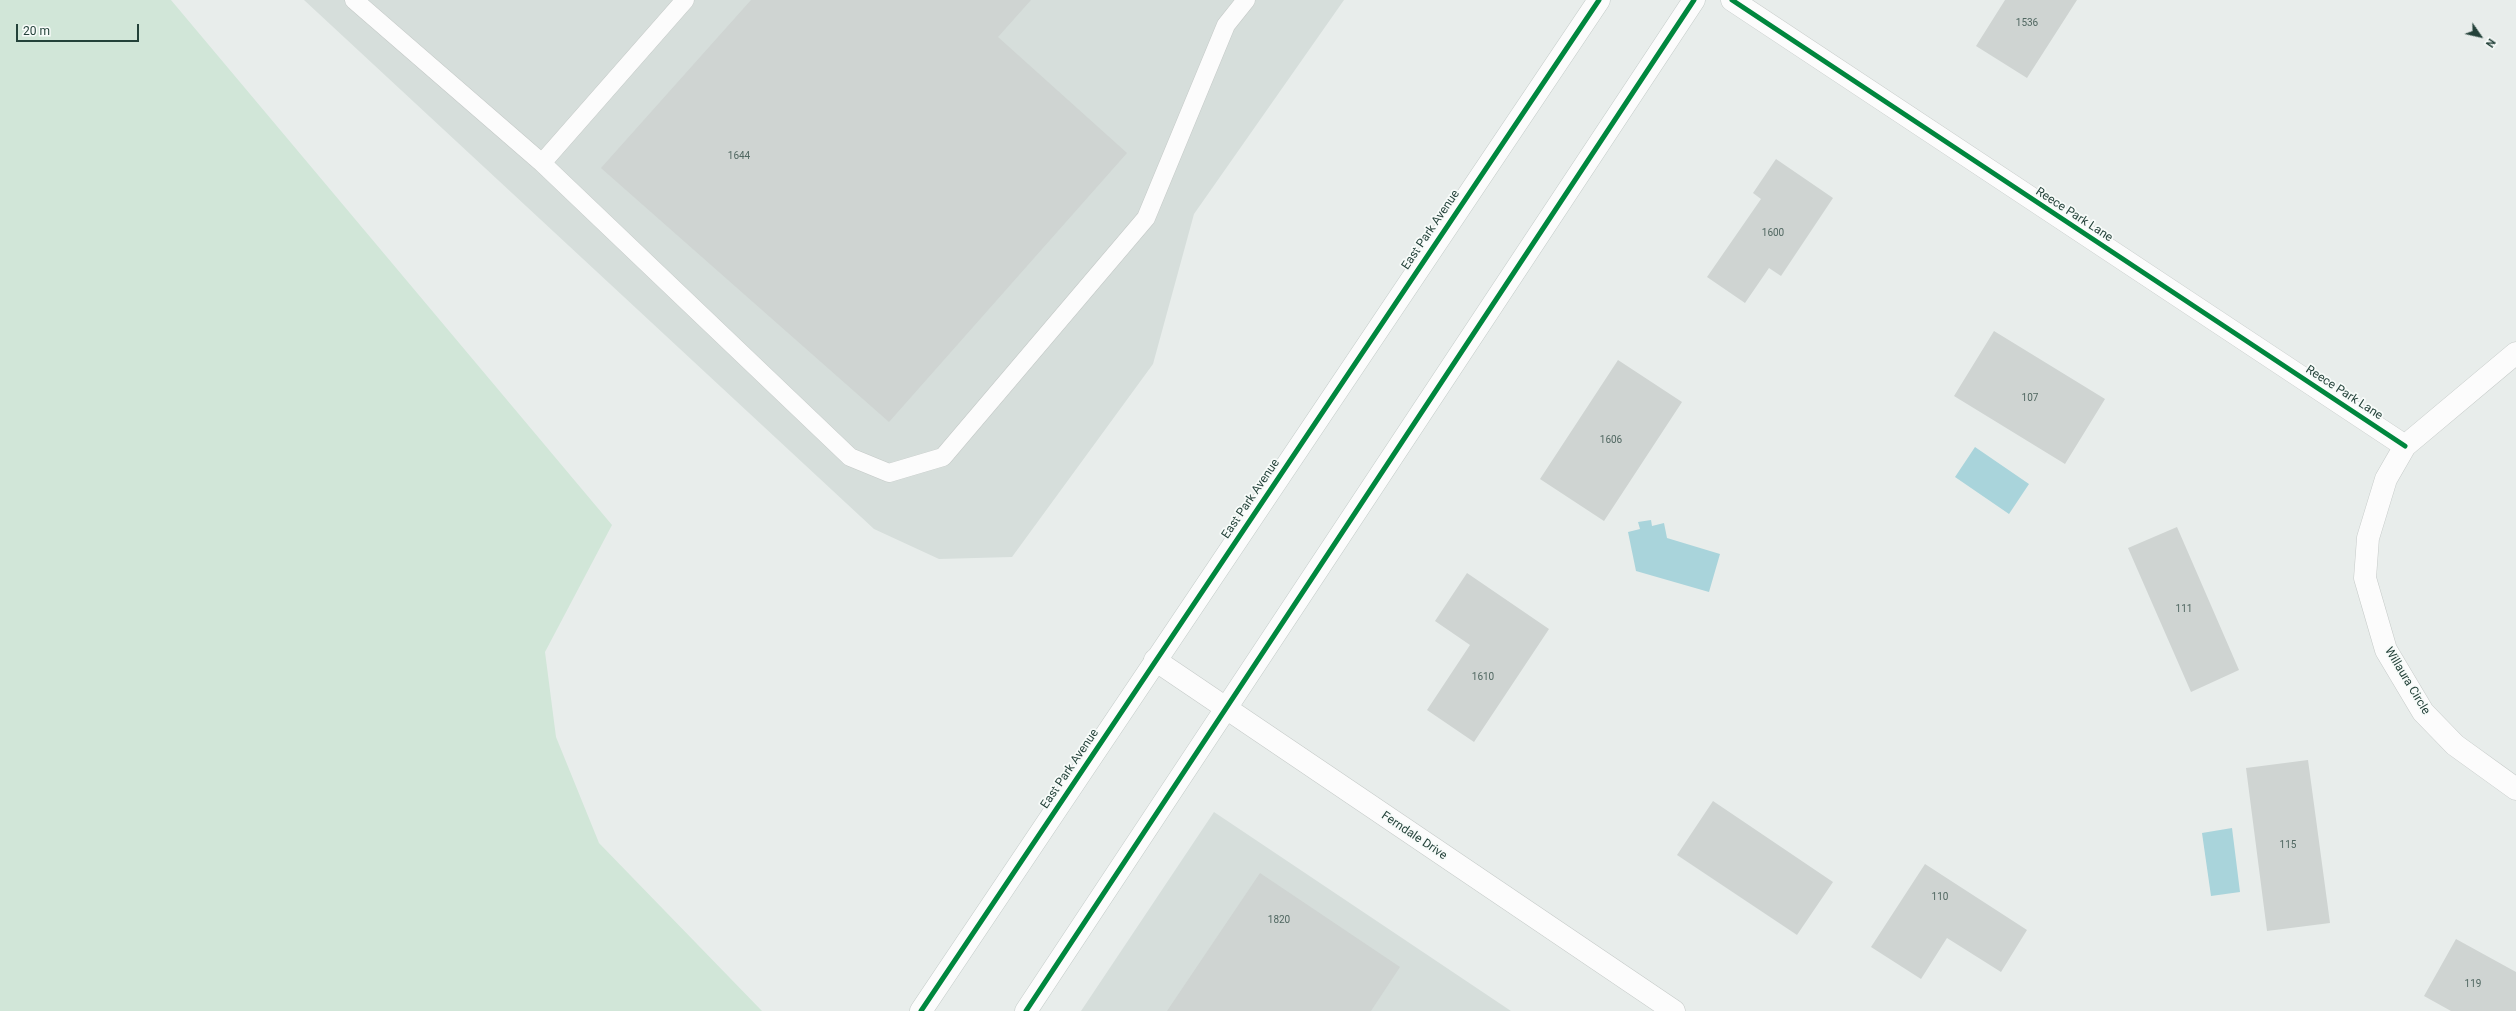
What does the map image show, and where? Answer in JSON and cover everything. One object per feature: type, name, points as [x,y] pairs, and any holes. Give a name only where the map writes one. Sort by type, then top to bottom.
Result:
[{"type":"main road","name":"East Park Avenue","points":[[921,1011],[1598,0]]},
{"type":"main road","points":[[1026,1011],[1694,0]]},
{"type":"main road","name":"Reece Park Lane","points":[[1732,0],[2405,446]]},
{"type":"main road","points":[[2405,446],[2516,353]]},
{"type":"main road","name":"Willaura Circle","points":[[2405,446],[2386,479],[2368,538],[2365,578],[2374,614],[2386,650],[2423,712],[2455,745],[2516,789]]},
{"type":"main road","name":"Ferndale Drive","points":[[1155,660],[1674,1011]]},
{"type":"lane","points":[[354,0],[542,162],[850,457],[889,472],[943,457],[1146,218],[1226,25],[1246,0]]},
{"type":"lane","points":[[542,162],[685,0]]},
{"type":"shaded area","points":[[304,0],[1344,0],[1194,214],[1153,364],[1012,557],[939,559],[874,529]]},
{"type":"shaded area","points":[[1214,812],[1511,1011],[1081,1011]]},
{"type":"green space","points":[[0,0],[171,0],[612,525],[545,652],[556,737],[599,843],[762,1011],[0,1011]]},
{"type":"water","points":[[1975,447],[2029,484],[2009,514],[1955,477]]},
{"type":"water","points":[[1651,520],[1652,526],[1664,523],[1667,538],[1720,554],[1709,592],[1636,571],[1628,532],[1640,529],[1638,522]]},
{"type":"water","points":[[2232,828],[2240,892],[2211,896],[2202,833]]},
{"type":"building","points":[[751,0],[1031,0],[998,37],[1127,153],[889,422],[601,168]]},
{"type":"building","points":[[2005,0],[2077,0],[2027,78],[1976,46]]},
{"type":"building","points":[[1776,159],[1833,198],[1781,276],[1769,268],[1745,303],[1707,277],[1761,199],[1753,193]]},
{"type":"building","points":[[1994,331],[2105,399],[2065,464],[1954,396]]},
{"type":"building","points":[[1618,360],[1682,402],[1604,521],[1540,479]]},
{"type":"building","points":[[2177,527],[2239,670],[2191,692],[2128,548]]},
{"type":"building","points":[[1467,573],[1549,629],[1474,742],[1427,710],[1470,645],[1435,621]]},
{"type":"building","points":[[2308,760],[2330,923],[2267,931],[2246,768]]},
{"type":"building","points":[[1713,801],[1833,882],[1797,935],[1677,855]]},
{"type":"building","points":[[1925,864],[2027,930],[2001,972],[1947,938],[1921,979],[1871,947]]},
{"type":"building","points":[[1260,873],[1400,967],[1371,1011],[1167,1011]]},
{"type":"building","points":[[2456,939],[2516,972],[2516,1011],[2451,1011],[2424,996]]},
{"type":"cycle path","points":[[921,1011],[1599,0]]},
{"type":"cycle path","points":[[1026,1011],[1694,0]]},
{"type":"cycle path","points":[[1732,0],[2405,446]]}]
